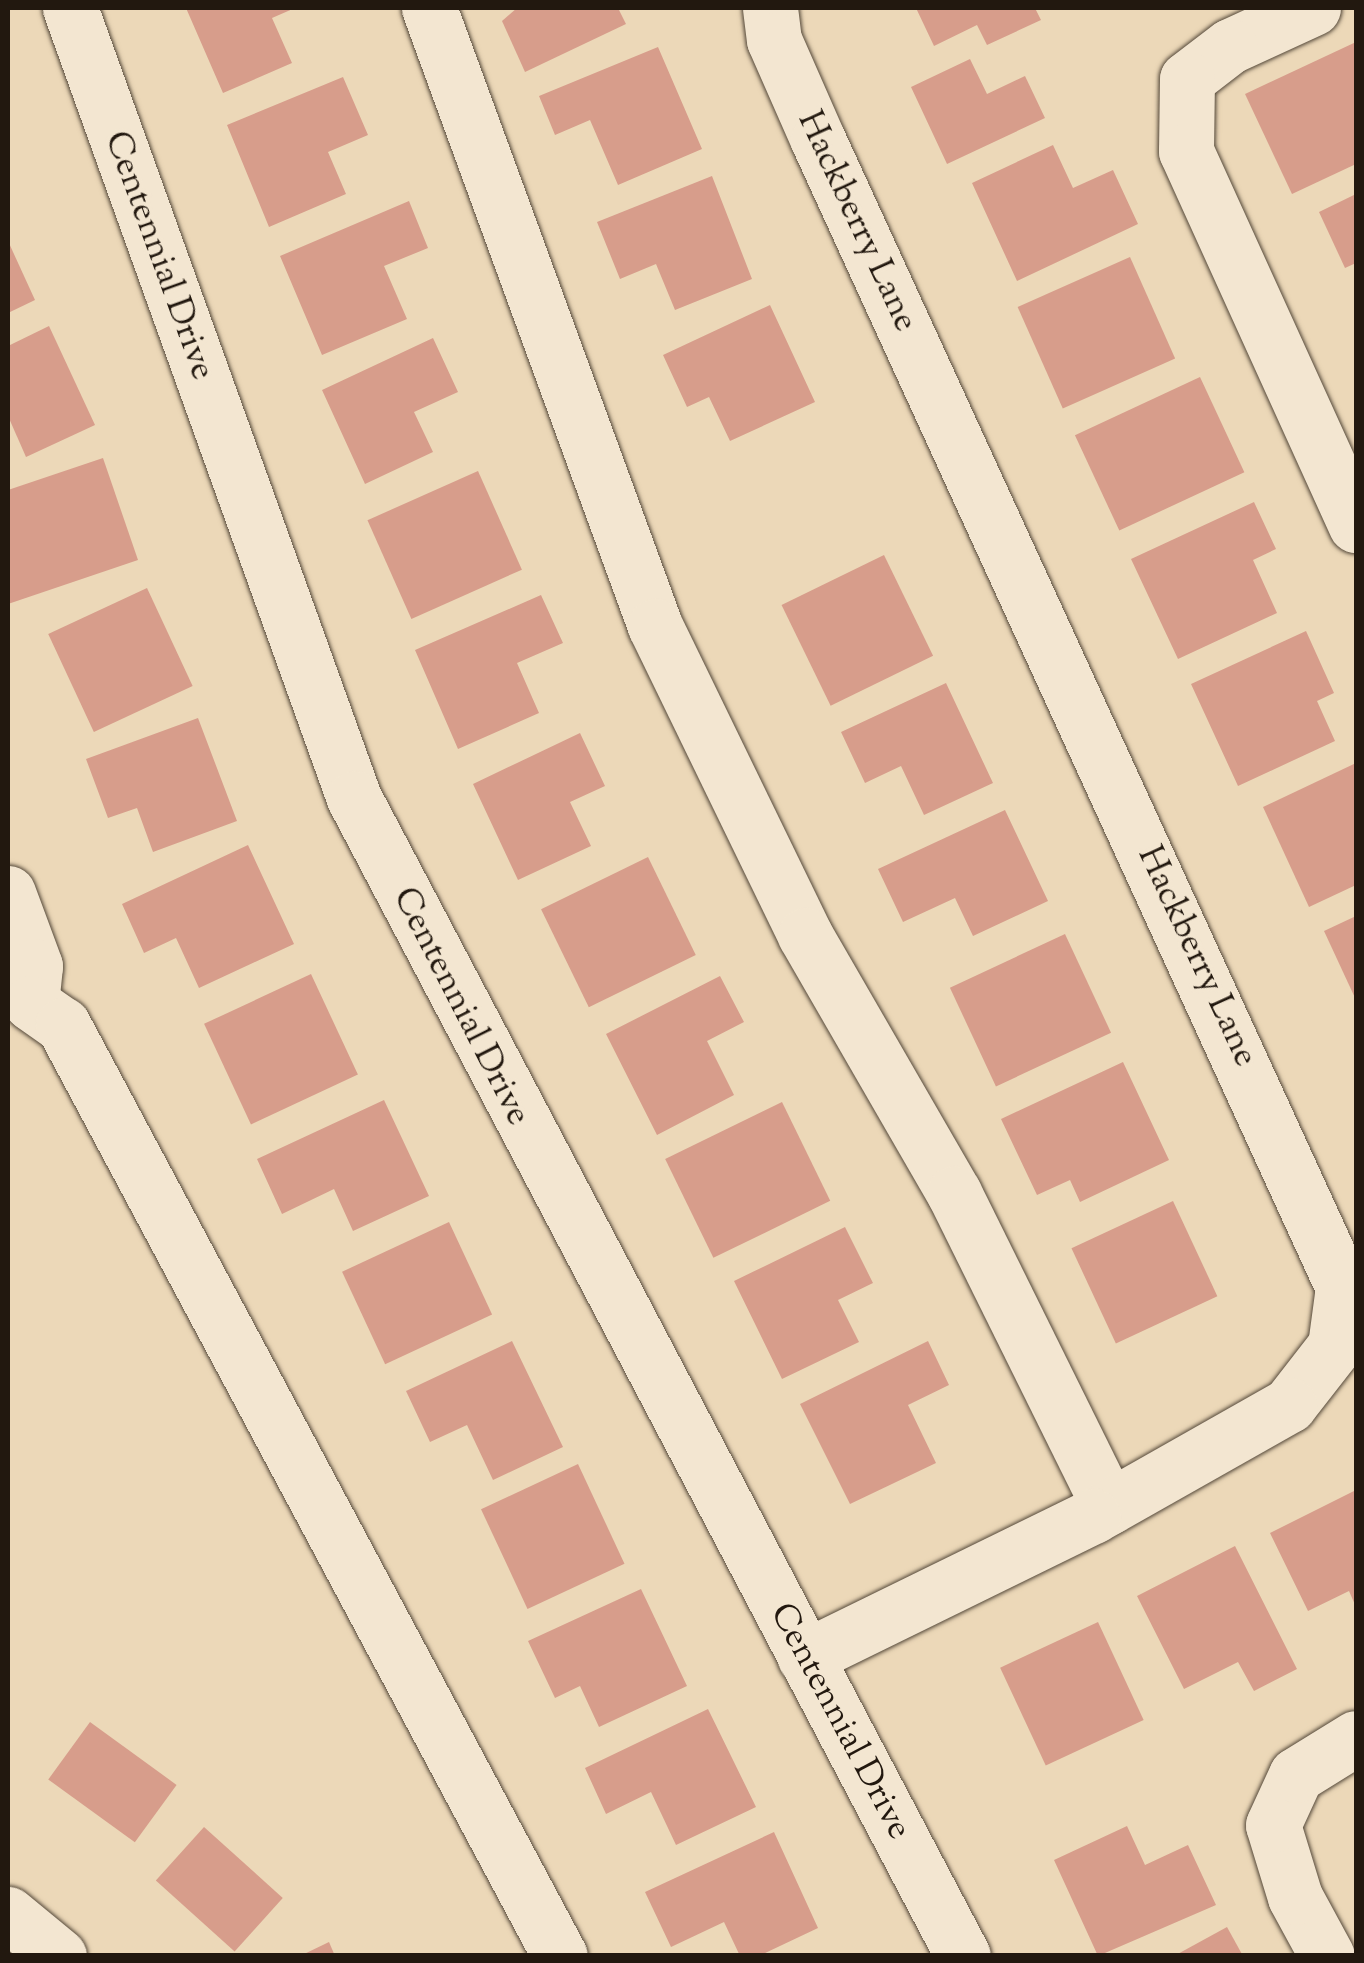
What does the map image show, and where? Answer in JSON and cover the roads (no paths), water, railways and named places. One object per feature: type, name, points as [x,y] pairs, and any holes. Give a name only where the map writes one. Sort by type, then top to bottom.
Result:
[{"type":"street","name":"Centennial Drive","points":[[70,8],[354,798],[963,1956]]},
{"type":"street","points":[[429,8],[656,626],[806,935],[954,1193],[1109,1507]]},
{"type":"street","name":"Hackberry Lane","points":[[770,8],[774,40],[810,124],[1343,1287],[1335,1346],[1289,1405],[1109,1507],[804,1658]]},
{"type":"street","points":[[1313,8],[1230,46],[1188,79],[1186,152],[1356,524]]},
{"type":"street","points":[[8,893],[35,966],[19,1007],[63,1025],[560,1956]]},
{"type":"street","points":[[1326,1956],[1295,1897],[1273,1825],[1296,1775],[1356,1738]]},
{"type":"street","points":[[8,1914],[60,1956]]}]
